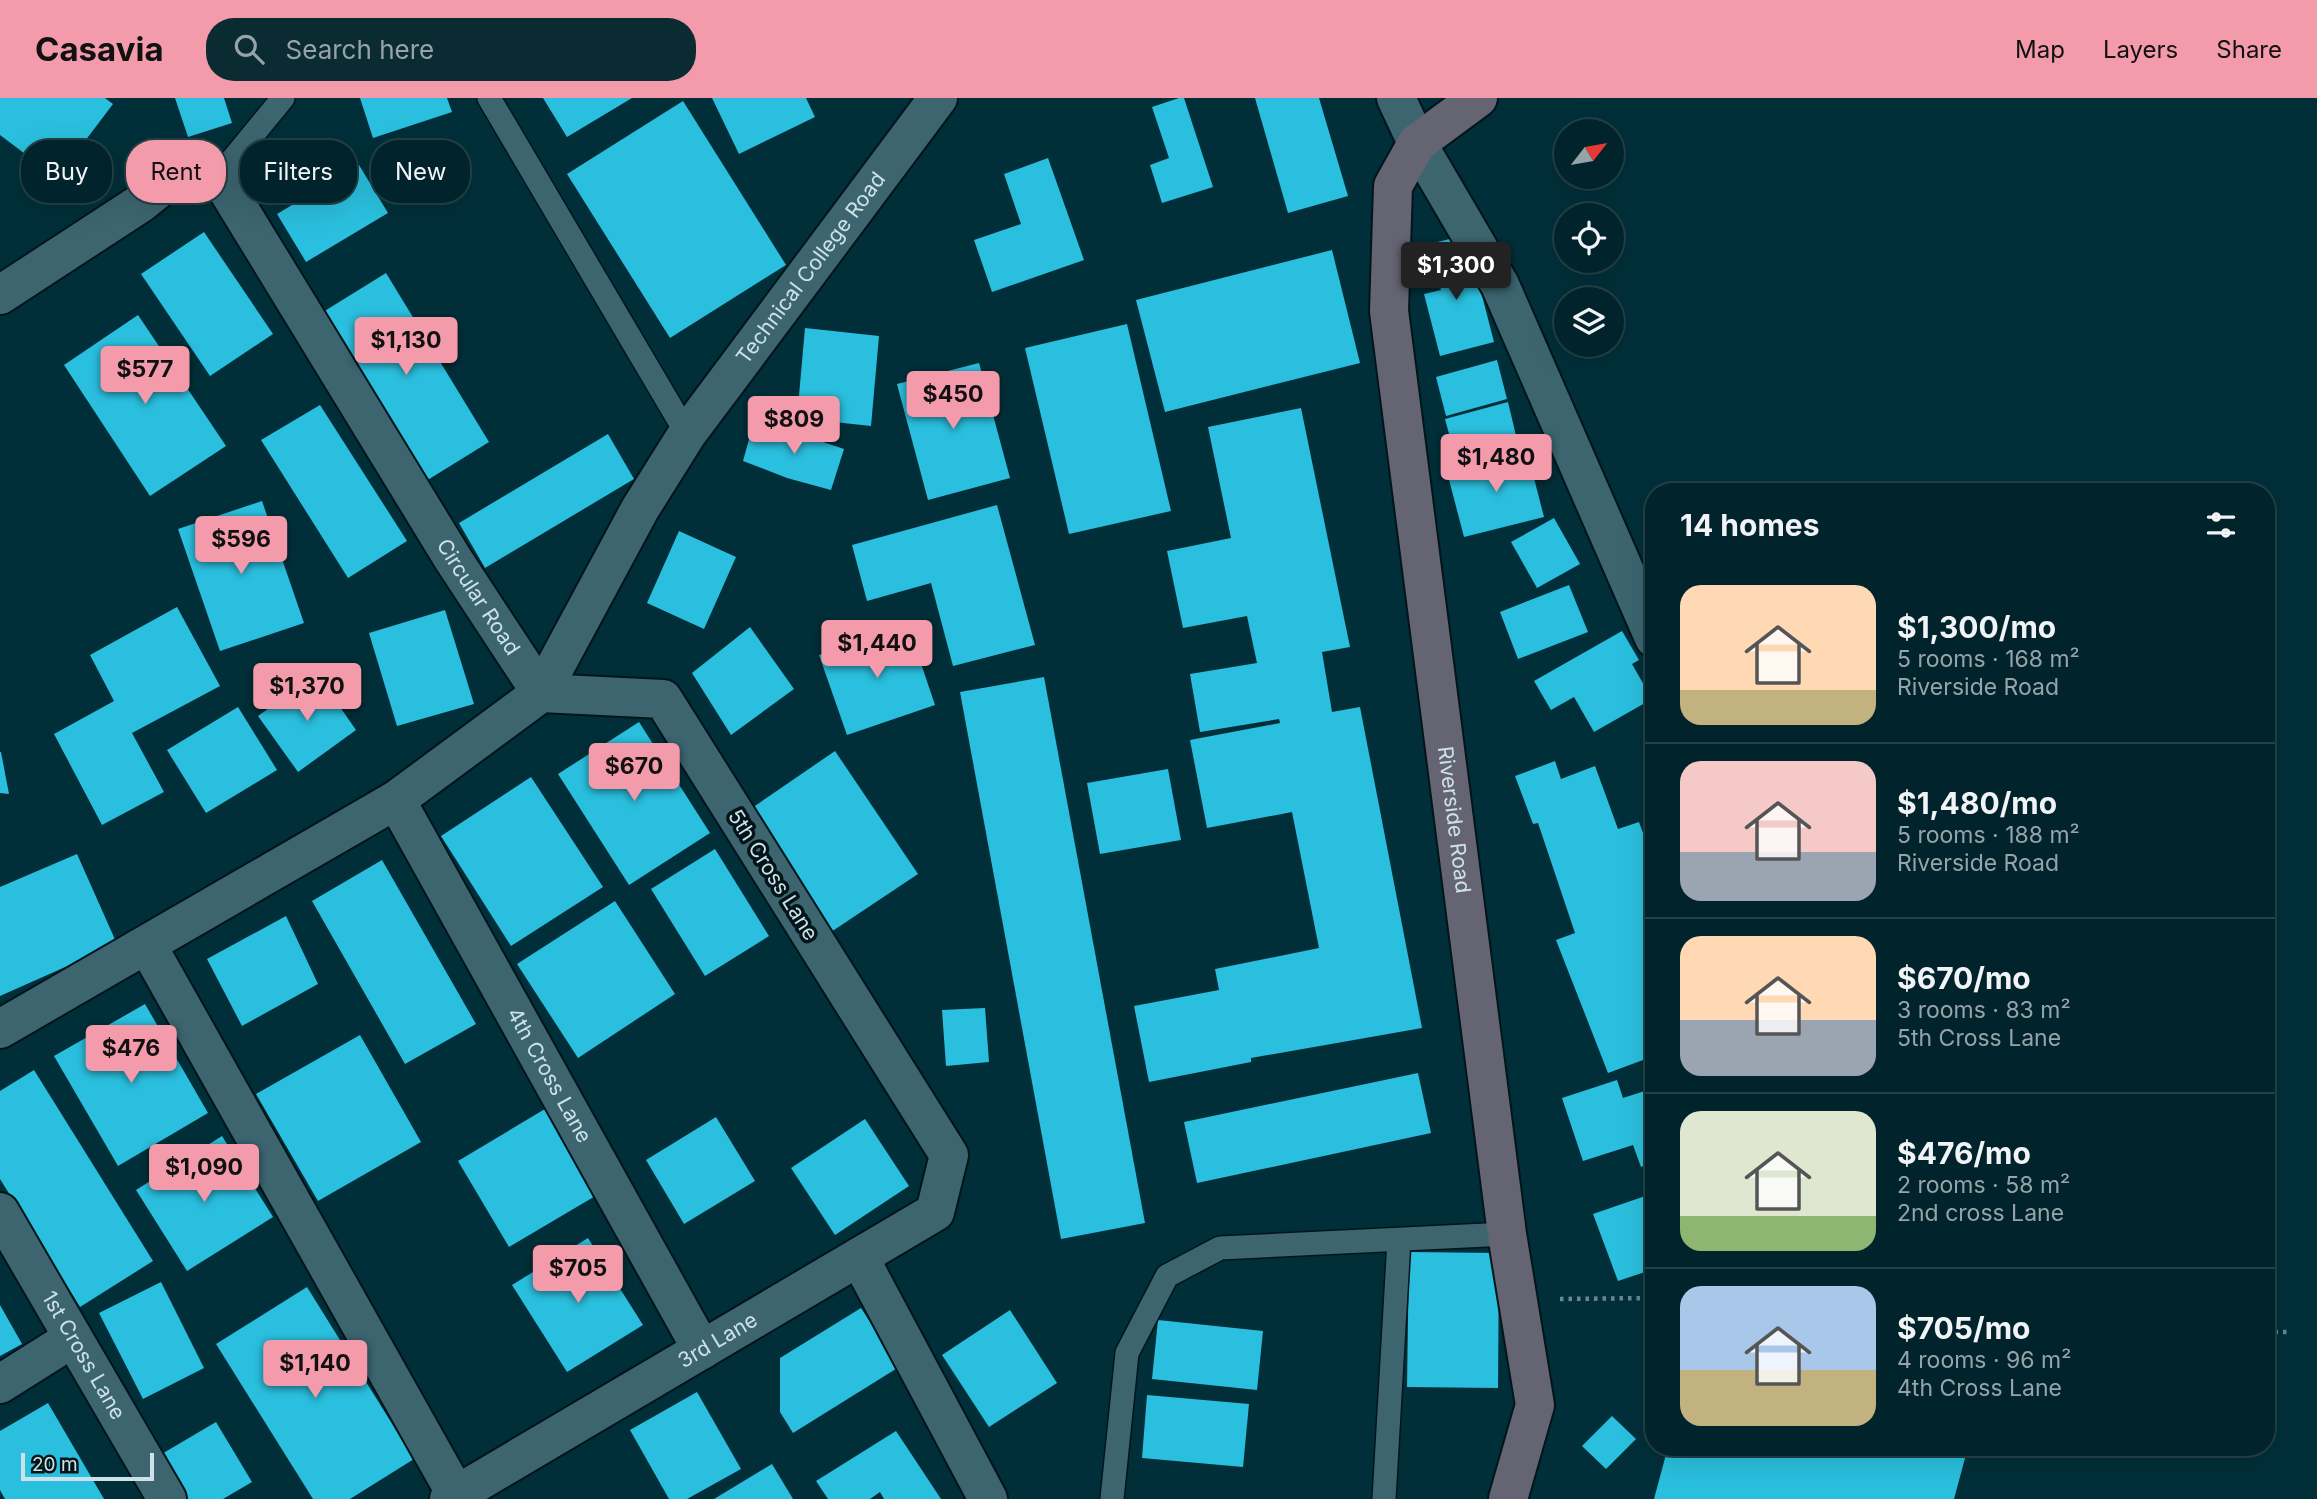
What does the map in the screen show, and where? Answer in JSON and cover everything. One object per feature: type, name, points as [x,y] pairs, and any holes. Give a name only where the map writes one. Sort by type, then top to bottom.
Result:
[{"type":"street","name":"Technical College Road","points":[[541,693],[640,509],[687,434],[939,98]]},
{"type":"street","points":[[1396,98],[1417,143],[1500,285],[1645,617]]},
{"type":"street","points":[[1417,143],[1478,98]]},
{"type":"street","name":"Riverside Road","points":[[1417,143],[1394,186],[1388,311],[1507,1234],[1535,1405],[1508,1499]]},
{"type":"street","name":"Circular Road","points":[[226,187],[453,559],[541,693]]},
{"type":"street","points":[[0,295],[141,203]]},
{"type":"street","points":[[0,1029],[396,800],[541,693]]},
{"type":"street","name":"5th Cross Lane","points":[[541,693],[663,699],[949,1155]]},
{"type":"street","name":"4th Cross Lane","points":[[396,800],[702,1350]]},
{"type":"street","points":[[147,945],[453,1497]]},
{"type":"street","name":"3rd Lane","points":[[453,1497],[935,1212],[949,1155]]},
{"type":"street","name":"1st Cross Lane","points":[[0,1212],[167,1499]]},
{"type":"street","points":[[859,1257],[988,1499]]},
{"type":"street","points":[[0,1384],[73,1338]]},
{"type":"lane","points":[[226,167],[283,98]]},
{"type":"lane","points":[[489,98],[687,434]]},
{"type":"lane","points":[[1112,1499],[1126,1353],[1167,1276],[1220,1248],[1507,1234]]},
{"type":"lane","points":[[1384,1499],[1399,1240]]},
{"type":"path","points":[[1518,1300],[1645,1298]]},
{"type":"path","points":[[2275,1332],[2289,1332]]},
{"type":"building","points":[[0,98],[105,98],[113,104],[86,140],[21,140],[21,151],[0,135]]},
{"type":"building","points":[[175,98],[224,98],[232,123],[188,137]]},
{"type":"building","points":[[360,98],[447,98],[452,112],[373,138]]},
{"type":"building","points":[[543,98],[632,98],[567,137]]},
{"type":"building","points":[[712,98],[806,98],[815,117],[739,154]]},
{"type":"building","points":[[1184,98],[1213,187],[1162,203],[1150,165],[1169,158],[1152,107]]},
{"type":"building","points":[[1255,98],[1319,98],[1348,196],[1288,213]]},
{"type":"building","points":[[683,101],[786,265],[670,338],[567,174]]},
{"type":"building","points":[[1048,158],[1084,260],[992,292],[974,240],[1021,224],[1004,174]]},
{"type":"building","points":[[359,165],[371,185],[371,203],[382,203],[388,213],[306,262],[277,214],[295,203],[357,203]]},
{"type":"building","points":[[204,232],[273,334],[210,376],[141,274]]},
{"type":"building","points":[[1458,237],[1470,281],[1478,280],[1494,342],[1440,356],[1424,294],[1441,290],[1429,244]]},
{"type":"building","points":[[1332,250],[1360,363],[1165,412],[1136,300]]},
{"type":"building","points":[[386,273],[489,442],[426,481],[323,312]]},
{"type":"building","points":[[138,315],[226,446],[150,496],[64,365]]},
{"type":"building","points":[[1127,324],[1171,511],[1069,534],[1025,348]]},
{"type":"building","points":[[805,328],[879,336],[871,426],[797,418]]},
{"type":"building","points":[[1497,360],[1507,399],[1446,416],[1436,377]]},
{"type":"building","points":[[979,363],[1010,478],[928,500],[897,384]]},
{"type":"building","points":[[1508,402],[1518,444],[1456,460],[1445,419]]},
{"type":"building","points":[[320,405],[407,541],[348,578],[261,440]]},
{"type":"building","points":[[1301,408],[1350,647],[1322,652],[1332,712],[1360,707],[1422,1028],[1251,1058],[1251,1062],[1149,1082],[1134,1006],[1219,990],[1215,969],[1319,948],[1292,812],[1207,828],[1190,740],[1280,723],[1279,719],[1200,732],[1190,674],[1257,663],[1247,616],[1183,628],[1167,551],[1231,538],[1208,427]]},
{"type":"building","points":[[753,425],[799,434],[844,449],[831,490],[787,478],[743,461]]},
{"type":"building","points":[[608,434],[634,479],[485,568],[459,523]]},
{"type":"building","points":[[1527,451],[1544,517],[1464,537],[1447,472]]},
{"type":"building","points":[[262,501],[304,623],[220,651],[178,529]]},
{"type":"building","points":[[997,505],[1035,645],[953,666],[931,583],[867,601],[852,545]]},
{"type":"building","points":[[1554,518],[1580,564],[1537,588],[1511,542]]},
{"type":"building","points":[[679,531],[736,557],[704,629],[647,603]]},
{"type":"building","points":[[1569,585],[1588,632],[1518,659],[1500,612]]},
{"type":"building","points":[[177,607],[220,686],[132,733],[164,792],[102,825],[54,734],[114,701],[90,655]]},
{"type":"building","points":[[445,610],[474,704],[397,726],[369,633]]},
{"type":"building","points":[[908,625],[935,705],[847,735],[819,655]]},
{"type":"building","points":[[750,627],[794,689],[731,735],[692,673]]},
{"type":"building","points":[[1622,631],[1639,660],[1632,664],[1645,687],[1645,703],[1594,732],[1574,697],[1551,710],[1534,681]]},
{"type":"building","points":[[317,674],[356,730],[298,772],[258,716]]},
{"type":"building","points":[[1044,677],[1145,1223],[1061,1239],[960,692]]},
{"type":"building","points":[[238,707],[277,770],[206,813],[167,750]]},
{"type":"building","points":[[639,722],[710,833],[629,885],[558,774]]},
{"type":"building","points":[[835,751],[918,874],[831,932],[749,810]]},
{"type":"building","points":[[1,752],[9,794],[0,793]]},
{"type":"building","points":[[1555,761],[1561,779],[1595,766],[1618,829],[1639,822],[1645,839],[1645,1059],[1608,1073],[1556,940],[1575,933],[1538,823],[1533,824],[1515,776]]},
{"type":"building","points":[[1168,769],[1181,840],[1100,854],[1087,783]]},
{"type":"building","points":[[531,777],[603,887],[511,946],[441,836]]},
{"type":"building","points":[[715,849],[769,936],[705,976],[651,889]]},
{"type":"building","points":[[77,854],[117,944],[0,996],[0,887]]},
{"type":"building","points":[[382,860],[476,1024],[405,1064],[312,901]]},
{"type":"building","points":[[615,901],[675,994],[578,1058],[517,964]]},
{"type":"building","points":[[286,916],[318,984],[242,1026],[207,959]]},
{"type":"building","points":[[145,1004],[208,1113],[118,1166],[54,1056]]},
{"type":"building","points":[[985,1008],[989,1062],[946,1066],[942,1010]]},
{"type":"building","points":[[360,1035],[421,1142],[318,1201],[256,1094]]},
{"type":"building","points":[[34,1070],[153,1261],[80,1307],[0,1179],[0,1091]]},
{"type":"building","points":[[1418,1073],[1431,1133],[1197,1183],[1184,1122]]},
{"type":"building","points":[[1617,1080],[1623,1098],[1645,1091],[1645,1165],[1641,1167],[1633,1145],[1583,1161],[1562,1098]]},
{"type":"building","points":[[545,1109],[597,1195],[509,1247],[458,1161]]},
{"type":"building","points":[[716,1117],[755,1181],[684,1224],[646,1160]]},
{"type":"building","points":[[865,1119],[909,1186],[835,1235],[791,1168]]},
{"type":"building","points":[[222,1136],[273,1217],[187,1271],[136,1190]]},
{"type":"building","points":[[1645,1196],[1645,1272],[1618,1281],[1593,1214]]},
{"type":"building","points":[[588,1238],[643,1325],[567,1372],[512,1285]]},
{"type":"building","points":[[1409,1252],[1499,1253],[1498,1388],[1407,1387]]},
{"type":"building","points":[[161,1282],[204,1368],[143,1399],[99,1313]]},
{"type":"building","points":[[307,1287],[414,1459],[350,1499],[313,1499],[216,1344]]},
{"type":"building","points":[[0,1305],[22,1344],[0,1356]]},
{"type":"building","points":[[861,1308],[899,1367],[793,1433],[780,1412],[780,1358]]},
{"type":"building","points":[[1010,1310],[1057,1383],[989,1427],[942,1355]]},
{"type":"building","points":[[1158,1320],[1263,1331],[1257,1390],[1152,1379]]},
{"type":"building","points":[[697,1392],[741,1469],[687,1499],[669,1499],[630,1430]]},
{"type":"building","points":[[1147,1395],[1249,1404],[1243,1467],[1142,1458]]},
{"type":"building","points":[[48,1403],[104,1499],[5,1499],[0,1490],[0,1431]]},
{"type":"building","points":[[1612,1416],[1636,1439],[1606,1469],[1582,1446]]},
{"type":"building","points":[[216,1422],[252,1482],[223,1499],[186,1499],[160,1455]]},
{"type":"building","points":[[896,1431],[941,1499],[884,1499],[880,1492],[870,1499],[828,1499],[816,1481]]},
{"type":"building","points":[[1666,1456],[1966,1456],[1954,1499],[1654,1499]]},
{"type":"building","points":[[772,1464],[793,1499],[714,1499]]}]
